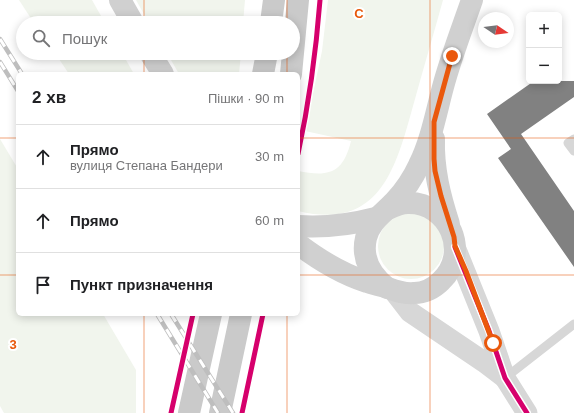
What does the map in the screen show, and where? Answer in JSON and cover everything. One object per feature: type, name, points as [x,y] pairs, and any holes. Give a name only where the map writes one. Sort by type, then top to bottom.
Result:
[{"type":"main road","points":[[120,0],[129,16]]},
{"type":"main road","points":[[272,16],[274,0]]},
{"type":"main road","points":[[296,16],[298,0]]},
{"type":"main road","points":[[390,289],[378,281],[371,272],[366,261],[366,238],[370,227],[407,186],[419,165],[429,140],[449,65],[471,5]]},
{"type":"main road","points":[[154,60],[161,72]]},
{"type":"main road","points":[[263,72],[266,60]]},
{"type":"main road","points":[[291,72],[292,60]]},
{"type":"main road","points":[[300,245],[327,264],[354,277],[368,283],[404,293],[426,291],[444,278],[454,258],[453,237],[435,171],[434,122]]},
{"type":"main road","points":[[300,226],[328,227],[345,225],[382,213],[398,205],[408,203],[428,207],[437,212],[445,219],[453,237]]},
{"type":"main road","points":[[189,413],[211,316]]},
{"type":"main road","points":[[220,413],[242,316]]},
{"type":"street","points":[[453,237],[489,331],[505,378],[527,413]]},
{"type":"street","points":[[390,289],[410,312],[505,378]]},
{"type":"lane","points":[[574,139],[568,143],[574,151]]},
{"type":"lane","points":[[505,378],[574,324]]},
{"type":"shaded area","points":[[19,0],[92,0],[101,16],[29,16]]},
{"type":"shaded area","points":[[136,0],[245,0],[244,16],[145,16]]},
{"type":"shaded area","points":[[328,0],[443,0],[401,146],[382,187],[368,202],[350,211],[327,215],[300,211],[300,171],[326,173],[333,171],[339,167],[344,160],[351,141],[305,131],[322,51]]},
{"type":"shaded area","points":[[60,60],[126,60],[133,72],[68,72]]},
{"type":"shaded area","points":[[171,60],[240,60],[239,72],[178,72]]},
{"type":"shaded area","points":[[0,139],[16,166],[16,316],[104,316],[136,370],[136,413],[4,413],[0,406]]},
{"type":"shaded area","points":[[411,213],[423,216],[434,223],[441,234],[444,246],[441,258],[434,269],[423,276],[411,279],[399,276],[388,269],[381,258],[378,246],[381,234],[388,223],[399,216]]},
{"type":"building","points":[[562,81],[574,81],[574,97],[521,134],[574,211],[574,267],[498,158],[511,149],[487,114],[530,84],[562,84]]},
{"type":"railway","points":[[0,39],[21,72]]},
{"type":"railway","points":[[0,62],[16,88]]},
{"type":"railway","points":[[158,316],[218,413]]},
{"type":"railway","points":[[172,316],[233,413]]},
{"type":"cycle path","points":[[300,144],[312,77],[320,0]]},
{"type":"cycle path","points":[[455,247],[489,331],[505,378],[527,413]]},
{"type":"cycle path","points":[[171,413],[193,316]]},
{"type":"cycle path","points":[[242,413],[263,316]]},
{"type":"route","points":[[452,56],[434,122],[435,171],[450,228],[454,237],[455,246],[493,343]]}]
